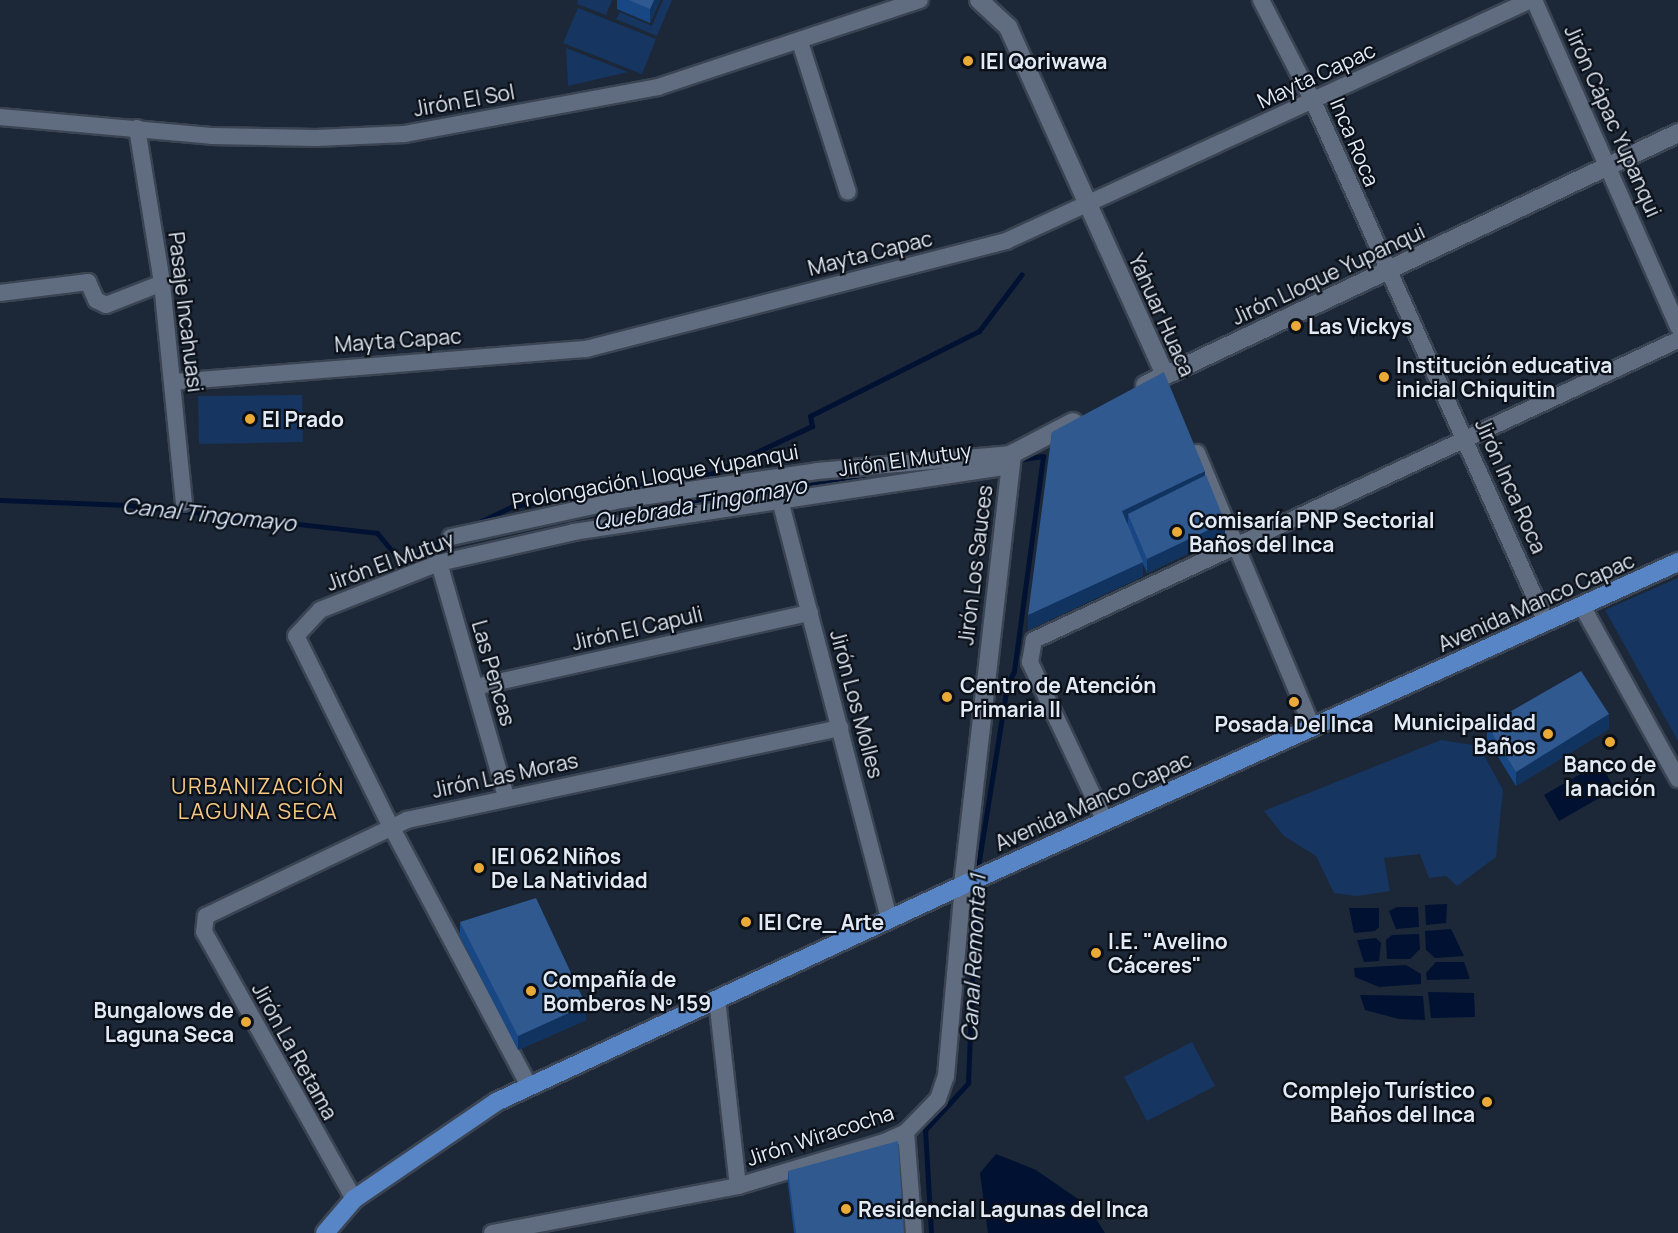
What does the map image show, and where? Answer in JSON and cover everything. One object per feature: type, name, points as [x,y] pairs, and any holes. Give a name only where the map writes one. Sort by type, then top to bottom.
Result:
[{"type":"main road","name":"Avenida Manco Capac","points":[[325,1233],[354,1199],[495,1102],[972,880],[1678,562]]},
{"type":"street","name":"Jirón El Sol","points":[[0,117],[258,137],[405,134],[658,87],[800,42],[920,0]]},
{"type":"street","name":"Yahuar Huaca","points":[[979,0],[1008,27],[1173,396]]},
{"type":"street","name":"Inca Roca","points":[[1262,0],[1313,101],[1386,272]]},
{"type":"street","name":"Mayta Capac","points":[[174,382],[586,349],[1006,241],[1532,0]]},
{"type":"street","name":"Jirón Cápac Yupanqui","points":[[1532,0],[1608,165],[1678,327]]},
{"type":"street","points":[[800,42],[848,192]]},
{"type":"street","name":"Pasaje Incahuasi","points":[[137,128],[162,284],[174,382],[184,503]]},
{"type":"street","name":"Jirón Lloque Yupanqui","points":[[1124,396],[1678,133]]},
{"type":"street","name":"Jirón Inca Roca","points":[[1386,272],[1465,436],[1546,622]]},
{"type":"street","points":[[0,293],[88,282],[96,300],[106,305],[162,284]]},
{"type":"street","points":[[1105,821],[1030,662],[1034,640],[1465,436],[1678,340]]},
{"type":"street","points":[[1011,460],[1093,412]]},
{"type":"street","points":[[1191,439],[1234,547],[1312,727]]},
{"type":"street","name":"Jirón El Mutuy","points":[[529,1086],[390,825],[296,636],[320,610],[439,563],[574,532],[780,500],[1011,460]]},
{"type":"street","name":"Prolongación Lloque Yupanqui","points":[[451,537],[667,493],[817,471],[1011,460]]},
{"type":"street","name":"Jirón Los Sauces","points":[[972,880],[1011,460]]},
{"type":"street","name":"Jirón Los Molles","points":[[780,500],[889,919]]},
{"type":"street","name":"Las Pencas","points":[[439,563],[506,796]]},
{"type":"street","points":[[1582,606],[1678,779]]},
{"type":"street","name":"Jirón El Capuli","points":[[475,687],[810,613]]},
{"type":"street","name":"Jirón Las Moras","points":[[202,924],[213,911],[390,825],[506,796],[840,728]]},
{"type":"street","name":"Jirón Wiracocha","points":[[492,1233],[738,1186],[906,1132],[938,1099],[946,1076],[972,880]]},
{"type":"street","name":"Jirón La Retama","points":[[202,924],[209,943],[354,1199]]},
{"type":"street","points":[[717,999],[738,1186]]},
{"type":"street","points":[[906,1132],[914,1233]]},
{"type":"shaded area","points":[[578,0],[612,0],[606,15],[577,4]]},
{"type":"shaded area","points":[[663,0],[672,0],[657,36],[616,19],[620,12],[652,26]]},
{"type":"shaded area","points":[[578,8],[656,39],[642,74],[563,43]]},
{"type":"shaded area","points":[[566,48],[628,72],[568,86]]},
{"type":"shaded area","name":"El Prado","points":[[302,395],[303,442],[199,444],[198,396]]},
{"type":"shaded area","points":[[1678,578],[1678,741],[1605,610]]},
{"type":"shaded area","points":[[1441,740],[1479,746],[1503,790],[1496,857],[1457,886],[1446,876],[1429,878],[1420,854],[1384,858],[1390,891],[1357,896],[1334,893],[1316,856],[1284,836],[1264,811]]},
{"type":"shaded area","points":[[1600,763],[1615,789],[1559,821],[1544,795]]},
{"type":"shaded area","points":[[1447,904],[1446,923],[1426,925],[1425,905]]},
{"type":"shaded area","points":[[1397,907],[1418,907],[1419,927],[1396,929],[1389,911]]},
{"type":"shaded area","points":[[1349,908],[1379,908],[1379,927],[1375,931],[1354,933]]},
{"type":"shaded area","points":[[1451,929],[1464,956],[1435,958],[1426,950],[1425,931]]},
{"type":"shaded area","points":[[1419,934],[1420,949],[1410,959],[1387,959],[1386,940],[1392,935]]},
{"type":"shaded area","points":[[1376,938],[1381,943],[1379,961],[1364,962],[1357,940]]},
{"type":"shaded area","points":[[1436,962],[1464,962],[1470,979],[1427,980],[1426,973]]},
{"type":"shaded area","points":[[1406,965],[1421,974],[1421,984],[1379,987],[1355,977],[1354,968]]},
{"type":"shaded area","points":[[1428,992],[1474,993],[1475,1017],[1431,1018]]},
{"type":"shaded area","points":[[1360,995],[1423,996],[1425,1020],[1399,1019],[1365,1010]]},
{"type":"shaded area","points":[[1192,1042],[1215,1086],[1147,1121],[1124,1077]]},
{"type":"shaded area","points":[[996,1154],[1036,1170],[1088,1206],[1105,1233],[988,1233],[980,1173]]},
{"type":"building","points":[[629,0],[654,0],[650,9]]},
{"type":"building","points":[[1164,372],[1205,471],[1122,511],[1143,562],[1028,615],[1052,432]]},
{"type":"building","name":"Comisaría PNP Sectorial Baños del Inca","points":[[1206,475],[1225,522],[1147,559],[1128,514]]},
{"type":"building","name":"Municipalidad Baños","points":[[1581,671],[1609,714],[1516,772],[1487,725]]},
{"type":"building","name":"Compañía de Bomberos Nº 159","points":[[536,898],[586,1005],[518,1036],[460,922]]},
{"type":"building","name":"Residencial Lagunas del Inca","points":[[898,1141],[904,1233],[796,1233],[788,1171]]},
{"type":"waterway","points":[[473,525],[513,506],[710,474],[812,426],[810,416],[979,331],[1022,274]]},
{"type":"waterway","name":"Quebrada Tingomayo","points":[[977,873],[1007,686],[1014,671],[1043,456],[1022,459]]},
{"type":"waterway","name":"Quebrada Tingomayo","points":[[577,524],[761,491],[929,470]]},
{"type":"waterway","name":"Canal Tingomayo","points":[[0,500],[129,505],[377,533],[402,563]]},
{"type":"waterway","points":[[402,563],[448,537]]},
{"type":"waterway","name":"Quebrada Tingomayo","points":[[410,561],[439,555]]},
{"type":"waterway","name":"Canal Remonta 1","points":[[931,1233],[925,1130],[968,1083],[976,883]]},
{"type":"place","name":"IEI Qoriwawa","points":[[968,61]]},
{"type":"place","name":"Las Vickys","points":[[1296,326]]},
{"type":"place","name":"Institución educativa inicial Chiquitin","points":[[1384,377]]},
{"type":"place","name":"El Prado","points":[[250,419]]},
{"type":"place","name":"Comisaría PNP Sectorial Baños del Inca","points":[[1177,532]]},
{"type":"place","name":"Centro de Atención Primaria II","points":[[947,697]]},
{"type":"place","name":"Posada Del Inca","points":[[1294,702]]},
{"type":"place","name":"Municipalidad Baños","points":[[1548,734]]},
{"type":"place","name":"Banco de la nación","points":[[1610,742]]},
{"type":"place","name":"IEI 062 Niños De La Natividad","points":[[479,868]]},
{"type":"place","name":"IEI Cre_ Arte","points":[[746,922]]},
{"type":"place","name":"I.E. \"Avelino Cáceres\"","points":[[1096,953]]},
{"type":"place","name":"Compañía de Bomberos Nº 159","points":[[531,991]]},
{"type":"place","name":"Bungalows de Laguna Seca","points":[[246,1022]]},
{"type":"place","name":"Complejo Turístico Baños del Inca","points":[[1487,1102]]},
{"type":"place","name":"Residencial Lagunas del Inca","points":[[846,1209]]},
{"type":"district","name":"URBANIZACIÓN LAGUNA SECA","points":[[258,798]]}]
